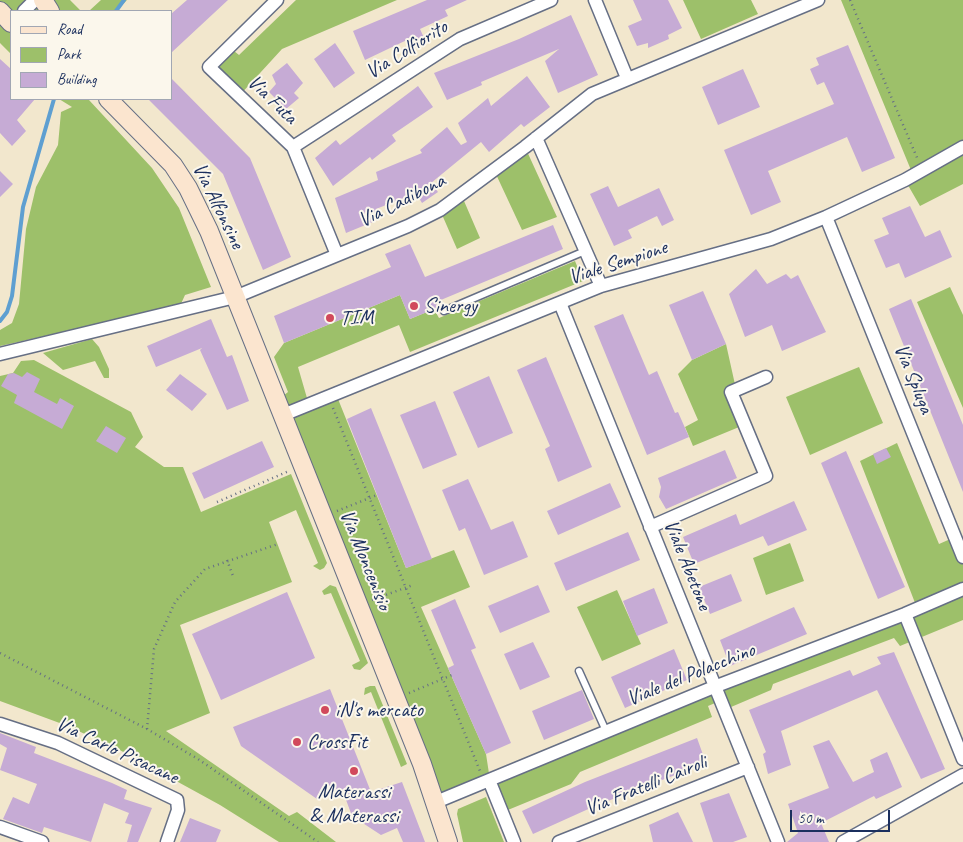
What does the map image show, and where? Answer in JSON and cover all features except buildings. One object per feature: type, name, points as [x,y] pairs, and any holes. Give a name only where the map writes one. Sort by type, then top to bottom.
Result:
[{"type":"main road","points":[[0,11],[10,22]]},
{"type":"main road","name":"Via Alfonsine","points":[[109,100],[173,165],[188,188],[209,231],[235,297]]},
{"type":"main road","name":"Via Moncenisio","points":[[235,297],[396,698],[436,802],[448,842]]},
{"type":"street","points":[[25,10],[35,0]]},
{"type":"street","name":"Via Futa","points":[[277,0],[209,67],[293,147],[337,255]]},
{"type":"street","name":"Via Colfiorito","points":[[293,147],[460,39],[551,0]]},
{"type":"street","points":[[595,0],[627,78]]},
{"type":"street","name":"Via Cadibona","points":[[0,354],[235,297],[408,226],[440,210],[536,138],[583,99],[627,78],[818,0]]},
{"type":"street","points":[[536,138],[601,286]]},
{"type":"street","name":"Viale Sempione","points":[[283,415],[601,286],[771,239],[826,217],[923,170],[963,148]]},
{"type":"street","name":"Via Spluga","points":[[826,217],[963,557]]},
{"type":"street","name":"Viale Abetone","points":[[560,303],[778,842]]},
{"type":"street","points":[[650,527],[766,476],[730,392],[766,377]]},
{"type":"street","name":"Viale del Polacchino","points":[[436,802],[714,686],[905,614],[963,589]]},
{"type":"street","points":[[905,614],[963,759]]},
{"type":"street","name":"Via Carlo Pisacane","points":[[0,724],[58,744],[177,800],[178,810],[167,842]]},
{"type":"street","name":"Via Fratelli Cairoli","points":[[559,842],[748,767]]},
{"type":"street","points":[[843,842],[963,775]]},
{"type":"street","points":[[487,781],[514,842]]},
{"type":"street","points":[[0,827],[42,842]]},
{"type":"lane","points":[[444,311],[585,251]]},
{"type":"lane","points":[[580,671],[606,731]]},
{"type":"path","points":[[850,0],[923,170]]},
{"type":"path","points":[[329,397],[407,587],[442,680],[487,781]]},
{"type":"path","points":[[217,502],[303,465]]},
{"type":"path","points":[[324,516],[377,495]]},
{"type":"path","points":[[147,728],[154,649],[175,602],[192,581],[205,569],[278,544]]},
{"type":"path","points":[[227,560],[233,576]]},
{"type":"path","points":[[359,604],[413,585]]},
{"type":"path","points":[[0,653],[147,728],[198,759],[318,842]]},
{"type":"path","points":[[396,698],[452,675]]},
{"type":"green space","points":[[0,0],[70,0],[80,10],[10,10],[10,53],[0,43]]},
{"type":"green space","points":[[101,0],[127,0],[117,10],[90,10]]},
{"type":"green space","points":[[296,0],[397,0],[282,49],[239,96],[209,67],[229,47],[239,55]]},
{"type":"green space","points":[[683,0],[751,0],[758,14],[701,39]]},
{"type":"green space","points":[[841,0],[963,0],[963,184],[920,206],[905,180],[913,175]]},
{"type":"green space","points":[[61,100],[89,100],[152,168],[179,208],[211,287],[185,295],[180,306],[0,346],[0,330],[12,323],[19,304],[26,229],[36,187],[58,145],[61,112],[72,107]]},
{"type":"green space","points":[[525,147],[557,217],[522,230],[494,170]]},
{"type":"green space","points":[[461,194],[480,238],[457,249],[440,210]]},
{"type":"green space","points":[[575,261],[583,281],[410,352],[399,325],[298,367],[309,405],[336,394],[406,568],[454,550],[470,587],[421,607],[486,754],[490,780],[917,608],[860,461],[897,443],[939,544],[955,537],[963,557],[963,620],[900,646],[894,638],[773,684],[771,690],[724,710],[720,701],[708,706],[712,717],[580,772],[571,784],[503,812],[489,780],[436,802],[277,401],[288,392],[274,357],[284,343],[400,295],[410,319],[434,309],[439,318]]},
{"type":"green space","points":[[950,287],[963,315],[963,408],[917,302]]},
{"type":"green space","points":[[92,339],[99,347],[109,369],[109,378],[104,378],[95,361],[63,370],[43,353]]},
{"type":"green space","points":[[726,344],[744,425],[693,446],[685,427],[698,420],[678,374],[692,360]]},
{"type":"green space","points":[[34,360],[131,412],[143,437],[135,447],[164,467],[183,467],[201,512],[291,474],[327,563],[320,570],[313,566],[318,563],[296,510],[269,522],[292,582],[180,625],[210,713],[166,731],[289,816],[297,812],[336,842],[279,842],[220,805],[116,748],[65,725],[0,701],[0,376],[13,373],[21,361]]},
{"type":"green space","points":[[859,367],[883,423],[810,455],[786,397]]},
{"type":"green space","points":[[790,543],[804,581],[766,595],[753,558]]},
{"type":"green space","points":[[330,585],[336,587],[368,663],[360,670],[354,669],[352,665],[360,661],[331,593],[324,595],[322,591]]},
{"type":"green space","points":[[617,590],[641,644],[602,661],[577,607]]},
{"type":"green space","points":[[375,686],[407,764],[401,767],[371,692],[364,695],[365,688]]},
{"type":"green space","points":[[486,797],[504,842],[463,842],[457,814],[458,809]]},
{"type":"waterway","points":[[117,10],[124,0]]},
{"type":"waterway","points":[[0,321],[7,312],[12,296],[23,207],[54,100]]},
{"type":"place","name":"Sinergy","points":[[414,306]]},
{"type":"place","name":"TIM","points":[[330,318]]},
{"type":"place","name":"iN's mercato","points":[[325,710]]},
{"type":"place","name":"CrossFit","points":[[297,742]]},
{"type":"place","name":"Materassi & Materassi","points":[[354,771]]}]
